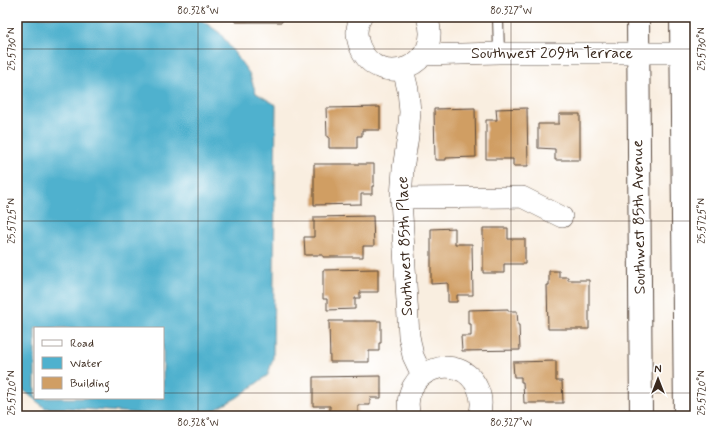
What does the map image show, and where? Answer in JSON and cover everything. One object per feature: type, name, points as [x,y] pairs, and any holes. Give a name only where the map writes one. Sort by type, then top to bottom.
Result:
[{"type":"street","points":[[358,18],[358,43],[366,57],[379,67],[395,70],[411,66],[424,55],[430,40],[431,32],[427,17]]},
{"type":"street","name":"Southwest 85th Avenue","points":[[638,17],[641,416]]},
{"type":"street","points":[[681,17],[681,52],[688,160],[685,416]]},
{"type":"street","name":"Southwest 209th Terrace","points":[[424,55],[681,52]]},
{"type":"street","name":"Southwest 85th Place","points":[[403,69],[408,90],[410,112],[408,136],[402,169],[401,198],[410,345],[413,356],[422,375]]},
{"type":"street","points":[[401,198],[522,197],[562,217]]},
{"type":"street","points":[[410,416],[408,397],[411,389],[422,375],[441,367],[461,371],[476,385],[482,404],[479,416]]},
{"type":"lane","points":[[498,17],[499,53]]},
{"type":"water","points":[[17,17],[197,17],[220,33],[249,73],[256,93],[276,105],[273,358],[268,375],[238,397],[213,411],[172,416],[69,408],[45,408],[34,399],[164,399],[164,327],[34,327],[34,399],[17,385]]},
{"type":"building","points":[[235,17],[282,17],[282,22],[235,22]]},
{"type":"building","points":[[380,107],[380,130],[362,130],[362,136],[357,136],[357,148],[329,148],[326,108]]},
{"type":"building","points":[[475,108],[476,157],[435,160],[434,109]]},
{"type":"building","points":[[527,108],[528,166],[513,166],[513,159],[486,159],[486,120],[497,120],[496,109]]},
{"type":"building","points":[[559,114],[580,114],[580,160],[555,160],[555,149],[538,148],[538,124],[559,124]]},
{"type":"building","points":[[314,164],[374,164],[374,186],[372,186],[372,194],[361,194],[361,204],[314,205]]},
{"type":"building","points":[[373,216],[374,246],[363,246],[363,257],[323,257],[323,255],[305,255],[304,237],[314,237],[314,217]]},
{"type":"building","points":[[455,228],[455,244],[472,244],[473,295],[457,295],[457,302],[448,302],[448,283],[431,284],[431,229]]},
{"type":"building","points":[[483,228],[508,228],[508,239],[525,239],[525,264],[504,264],[504,273],[483,273]]},
{"type":"building","points":[[378,269],[378,292],[360,292],[360,298],[355,298],[355,309],[327,310],[327,299],[323,299],[323,270]]},
{"type":"building","points":[[549,271],[559,271],[559,277],[568,277],[568,280],[589,280],[589,329],[548,329],[547,285],[549,285]]},
{"type":"building","points":[[508,309],[508,311],[517,311],[520,350],[462,351],[461,336],[471,336],[471,324],[468,324],[468,310]]},
{"type":"building","points":[[329,321],[381,321],[381,343],[379,343],[379,351],[369,351],[369,362],[330,362]]},
{"type":"building","points":[[556,361],[556,381],[562,381],[563,403],[524,403],[523,382],[521,382],[521,377],[514,377],[513,362]]},
{"type":"building","points":[[381,376],[381,398],[370,398],[370,405],[358,405],[358,416],[330,416],[330,406],[313,406],[313,377]]},
{"type":"building","points":[[526,414],[564,414],[564,416],[526,416]]}]
